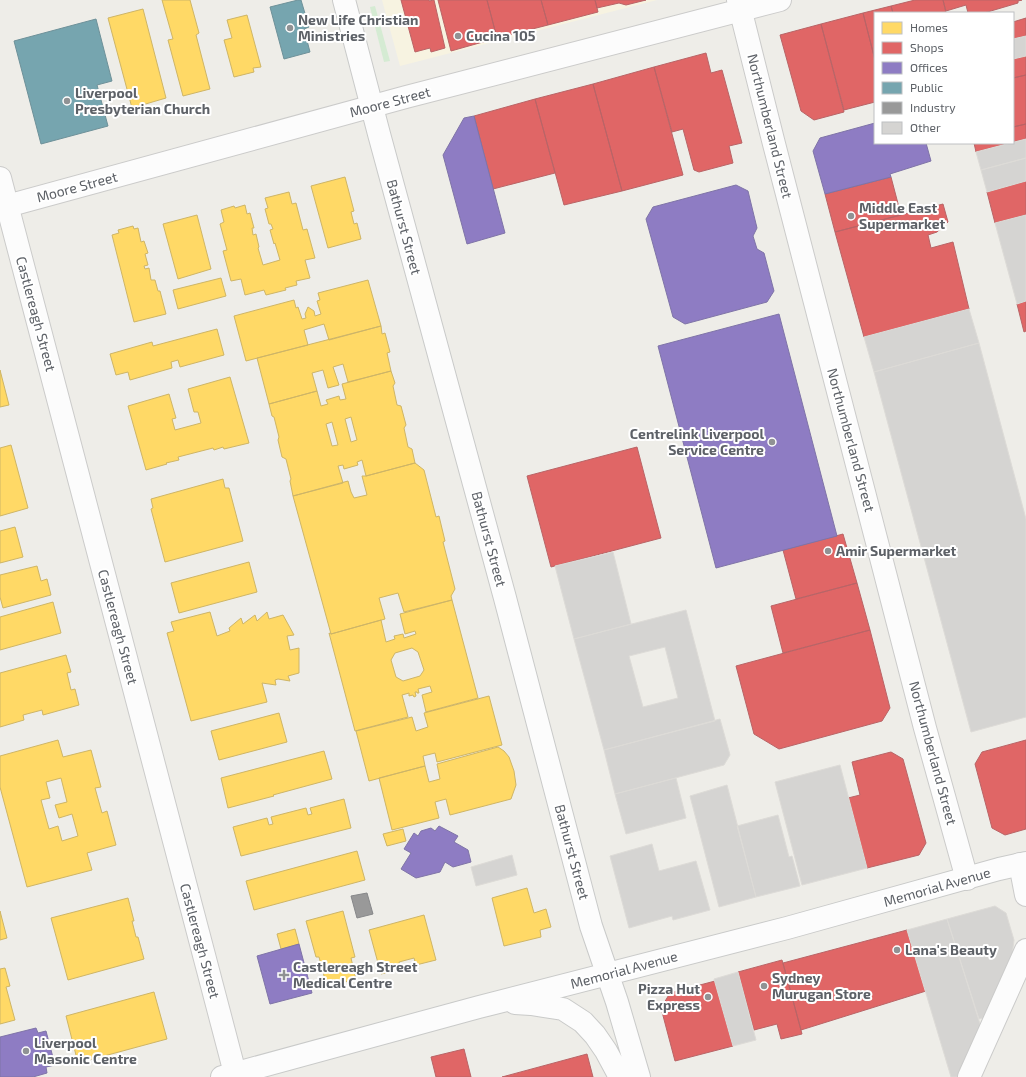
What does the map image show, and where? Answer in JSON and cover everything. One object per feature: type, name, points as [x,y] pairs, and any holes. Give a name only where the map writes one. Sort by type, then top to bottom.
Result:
[{"type":"street","name":"Bathurst Street","points":[[344,0],[505,598],[589,918],[617,1002],[639,1077]]},
{"type":"street","name":"Moore Street","points":[[4,207],[677,26],[740,5],[780,0]]},
{"type":"street","name":"Northumberland Street","points":[[740,5],[773,140],[925,728],[968,879]]},
{"type":"street","name":"Castlereagh Street","points":[[0,178],[4,207],[231,1076]]},
{"type":"street","name":"Memorial Avenue","points":[[231,1076],[499,1002],[787,928],[968,879],[999,869],[1023,864]]},
{"type":"street","points":[[1023,864],[1026,895]]},
{"type":"street","points":[[969,1077],[1026,950]]},
{"type":"street","points":[[499,1002],[530,1004],[564,1009],[583,1022],[595,1035],[606,1051],[620,1077]]},
{"type":"shaded area","points":[[382,0],[657,0],[400,66]]},
{"type":"green space","points":[[375,6],[390,61],[384,62],[370,7]]},
{"type":"building: Homes","points":[[162,0],[190,0],[199,33],[196,35],[210,89],[183,96],[168,40],[173,39]]},
{"type":"building: Homes","points":[[143,9],[166,98],[132,108],[108,18]]},
{"type":"building: Homes","points":[[247,15],[261,67],[253,68],[254,72],[234,77],[224,40],[232,38],[227,20]]},
{"type":"building: Homes","points":[[345,177],[354,211],[351,212],[354,224],[357,223],[361,239],[328,248],[311,186]]},
{"type":"building: Homes","points":[[289,192],[292,204],[296,203],[303,230],[307,229],[315,258],[305,260],[310,278],[296,281],[297,285],[285,288],[286,290],[266,295],[264,290],[245,295],[241,279],[231,281],[223,251],[227,250],[220,224],[224,222],[221,210],[234,206],[235,208],[245,205],[247,214],[250,213],[254,228],[252,228],[253,235],[256,234],[263,265],[280,260],[270,230],[273,229],[271,224],[269,224],[265,209],[268,208],[265,198]]},
{"type":"building: Homes","points":[[197,215],[211,269],[178,279],[163,224]]},
{"type":"building: Homes","points":[[133,226],[134,229],[138,228],[141,242],[144,241],[148,253],[145,254],[148,265],[144,266],[145,269],[149,268],[151,280],[155,280],[158,291],[160,291],[166,314],[134,322],[112,235],[119,233],[118,230]]},
{"type":"building: Homes","points":[[221,278],[226,296],[178,309],[173,290]]},
{"type":"building: Homes","points":[[368,280],[381,326],[329,340],[324,324],[304,330],[308,345],[246,361],[234,316],[294,300],[296,308],[298,307],[302,319],[306,318],[305,314],[308,307],[314,311],[315,316],[321,314],[317,301],[320,300],[318,293]]},
{"type":"building: Homes","points":[[381,326],[382,334],[385,333],[390,352],[387,353],[391,371],[348,382],[343,364],[333,367],[339,385],[328,388],[323,370],[312,373],[317,391],[269,404],[257,358]]},
{"type":"building: Homes","points":[[217,329],[224,355],[180,367],[178,360],[171,362],[172,368],[130,380],[128,372],[116,375],[110,354],[152,342],[153,346]]},
{"type":"building: Homes","points":[[0,370],[9,405],[0,407]]},
{"type":"building: Homes","points":[[391,371],[395,383],[393,386],[397,405],[401,406],[406,425],[404,428],[408,447],[412,449],[415,463],[366,476],[362,460],[357,462],[358,465],[344,469],[343,465],[338,466],[343,483],[293,496],[286,459],[282,457],[278,440],[279,437],[269,404],[317,391],[321,406],[328,404],[326,400],[339,396],[340,400],[346,399],[342,384]],"holes":[[[351,417],[357,440],[351,442],[345,419]],[[332,422],[338,445],[332,446],[326,424]]]},
{"type":"building: Homes","points":[[230,377],[249,443],[224,449],[223,447],[214,450],[213,448],[178,457],[179,460],[146,470],[128,406],[169,394],[176,418],[172,419],[175,430],[201,423],[198,412],[194,412],[188,389]]},
{"type":"building: Homes","points":[[11,445],[28,508],[0,516],[0,448]]},
{"type":"building: Homes","points":[[415,463],[424,470],[436,517],[439,516],[445,541],[443,542],[455,589],[451,596],[452,600],[404,612],[398,593],[379,598],[385,619],[331,634],[293,496],[348,481],[354,498],[367,495],[362,476]]},
{"type":"building: Homes","points":[[223,479],[225,488],[229,488],[243,541],[165,562],[151,509],[153,508],[151,499]]},
{"type":"building: Homes","points":[[15,527],[23,557],[0,563],[0,531]]},
{"type":"building: Homes","points":[[249,562],[257,592],[179,613],[171,583]]},
{"type":"building: Homes","points":[[37,566],[41,581],[47,579],[51,595],[3,608],[0,597],[0,575]]},
{"type":"building: Homes","points":[[452,600],[478,698],[426,712],[422,695],[432,692],[430,686],[418,689],[419,693],[415,692],[416,696],[414,697],[413,695],[409,696],[409,693],[402,695],[408,717],[355,731],[329,633],[331,634],[381,620],[386,642],[395,639],[394,636],[403,634],[404,638],[416,634],[415,631],[405,634],[400,614]],"holes":[[[412,648],[418,652],[424,670],[420,676],[403,681],[396,677],[391,660],[395,653]]]},
{"type":"building: Homes","points":[[53,602],[61,633],[0,650],[0,617]]},
{"type":"building: Homes","points":[[210,612],[217,636],[230,631],[229,628],[241,618],[243,624],[255,615],[257,621],[267,612],[269,619],[283,615],[294,635],[287,636],[290,650],[299,648],[299,673],[288,676],[290,681],[275,680],[276,685],[262,683],[267,702],[191,721],[167,633],[174,631],[171,622]]},
{"type":"building: Homes","points":[[66,655],[71,672],[67,673],[71,690],[75,689],[79,705],[43,715],[42,710],[23,715],[24,720],[0,727],[0,673]]},
{"type":"building: Homes","points":[[489,696],[502,745],[437,762],[435,753],[423,756],[425,766],[369,781],[356,731],[412,717],[416,731],[428,727],[424,713]]},
{"type":"building: Homes","points":[[279,713],[287,742],[219,760],[211,731]]},
{"type":"building: Homes","points":[[58,740],[63,757],[91,750],[101,787],[95,788],[102,813],[107,811],[116,845],[87,853],[92,870],[27,887],[0,787],[0,756]],"holes":[[[61,778],[67,802],[55,805],[59,818],[72,814],[78,836],[62,841],[58,826],[49,829],[41,800],[50,798],[46,782]]]},
{"type":"building: Homes","points":[[498,747],[509,757],[514,771],[516,785],[511,799],[450,815],[446,799],[435,802],[439,818],[392,830],[379,778],[425,766],[429,782],[440,779],[437,764]]},
{"type":"building: Homes","points":[[324,751],[332,779],[228,808],[221,778]]},
{"type":"building: Homes","points":[[344,799],[351,828],[241,856],[233,827],[267,818],[269,825],[273,824],[271,817],[306,808],[308,815],[312,814],[310,808]]},
{"type":"building: Homes","points":[[403,829],[406,841],[387,846],[383,834]]},
{"type":"building: Homes","points":[[357,851],[365,880],[254,910],[246,881]]},
{"type":"building: Homes","points":[[527,888],[534,913],[546,909],[551,927],[540,930],[541,937],[504,946],[492,898]]},
{"type":"building: Homes","points":[[128,898],[134,921],[132,921],[136,937],[138,937],[144,959],[68,980],[51,918]]},
{"type":"building: Homes","points":[[0,911],[7,938],[0,940]]},
{"type":"building: Homes","points":[[343,911],[355,957],[351,958],[356,979],[327,987],[319,957],[316,957],[306,921]]},
{"type":"building: Homes","points":[[424,915],[436,960],[416,965],[414,958],[399,962],[401,969],[381,974],[369,930]]},
{"type":"building: Homes","points":[[295,929],[299,944],[281,949],[277,934]]},
{"type":"building: Homes","points":[[5,968],[10,986],[6,987],[15,1020],[0,1024],[0,969]]},
{"type":"building: Homes","points":[[154,992],[167,1039],[78,1063],[66,1016]]},
{"type":"building: Shops","points":[[401,0],[434,0],[445,48],[431,52],[430,48],[415,52]]},
{"type":"building: Shops","points":[[438,0],[487,0],[497,38],[451,51]]},
{"type":"building: Shops","points":[[487,0],[541,0],[548,25],[497,38]]},
{"type":"building: Shops","points":[[541,0],[595,0],[598,12],[548,25]]},
{"type":"building: Shops","points":[[595,0],[646,0],[626,5],[619,3],[597,8]]},
{"type":"building: Shops","points":[[915,0],[943,0],[946,12],[893,12],[891,6]]},
{"type":"building: Shops","points":[[943,0],[1022,0],[1018,1],[1018,3],[987,12],[968,12],[966,5],[946,11]]},
{"type":"building: Shops","points":[[891,6],[893,12],[874,12],[874,56],[863,13]]},
{"type":"building: Shops","points":[[863,13],[874,56],[874,102],[844,110],[821,24]]},
{"type":"building: Shops","points":[[1026,18],[1026,36],[1014,39],[1014,22]]},
{"type":"building: Shops","points":[[821,24],[844,112],[814,120],[801,111],[780,35]]},
{"type":"building: Shops","points":[[706,53],[711,73],[722,70],[742,143],[729,146],[733,163],[699,172],[694,170],[683,129],[672,132],[654,67]]},
{"type":"building: Shops","points":[[1026,56],[1026,75],[1014,78],[1014,59]]},
{"type":"building: Shops","points":[[654,67],[683,175],[622,191],[593,84]]},
{"type":"building: Shops","points":[[1026,75],[1026,124],[1014,127],[1014,78]]},
{"type":"building: Shops","points":[[593,84],[622,191],[564,205],[535,99]]},
{"type":"building: Shops","points":[[535,99],[555,173],[493,189],[474,116]]},
{"type":"building: Shops","points":[[1026,124],[1026,139],[1014,142],[1014,127]]},
{"type":"building: Shops","points":[[974,144],[1007,144],[976,152]]},
{"type":"building: Shops","points":[[891,177],[901,215],[835,232],[825,194]]},
{"type":"building: Shops","points":[[1026,181],[1026,215],[995,223],[987,192]]},
{"type":"building: Shops","points":[[943,204],[948,222],[937,232],[928,235],[931,248],[953,242],[969,309],[864,337],[835,232]]},
{"type":"building: Shops","points":[[1026,301],[1026,331],[1024,332],[1017,304]]},
{"type":"building: Shops","points":[[637,447],[661,538],[551,567],[527,476]]},
{"type":"building: Shops","points":[[843,534],[857,583],[796,599],[783,550]]},
{"type":"building: Shops","points":[[857,583],[870,630],[783,653],[771,606]]},
{"type":"building: Shops","points":[[870,630],[890,708],[882,721],[779,749],[754,734],[736,666]]},
{"type":"building: Shops","points":[[1026,740],[1026,829],[1005,835],[992,828],[975,764],[982,752]]},
{"type":"building: Shops","points":[[891,752],[903,759],[926,843],[919,855],[867,868],[848,798],[860,795],[852,762]]},
{"type":"building: Shops","points":[[907,930],[926,991],[801,1030],[783,963]]},
{"type":"building: Shops","points":[[782,960],[802,1034],[781,1039],[777,1024],[754,1030],[738,972]]},
{"type":"building: Shops","points":[[715,981],[733,1046],[675,1061],[661,1008],[670,993]]},
{"type":"building: Shops","points":[[464,1049],[471,1077],[436,1077],[431,1057]]},
{"type":"building: Shops","points":[[587,1054],[593,1077],[502,1077]]},
{"type":"building: Offices","points":[[474,116],[505,233],[467,244],[443,155],[464,118]]},
{"type":"building: Offices","points":[[874,123],[874,144],[926,144],[931,161],[890,174],[891,177],[825,194],[813,151],[820,138]]},
{"type":"building: Offices","points":[[736,185],[748,191],[757,228],[753,236],[757,249],[764,253],[774,291],[767,302],[685,324],[673,317],[646,219],[653,207]]},
{"type":"building: Offices","points":[[779,314],[837,536],[716,568],[658,346]]},
{"type":"building: Offices","points":[[439,826],[458,836],[454,842],[468,850],[471,862],[453,867],[445,862],[440,872],[416,878],[401,869],[411,853],[404,849],[414,833],[418,836],[421,831],[431,828],[435,831]]},
{"type":"building: Offices","points":[[299,944],[312,993],[270,1004],[257,956]]},
{"type":"building: Offices","name":"Liverpool Masonic Centre","points":[[36,1028],[38,1033],[46,1031],[55,1065],[46,1067],[47,1073],[33,1077],[0,1077],[0,1037]]},
{"type":"building: Public","points":[[301,0],[309,27],[304,29],[310,52],[284,59],[270,7]]},
{"type":"building: Public","points":[[96,19],[112,81],[97,85],[108,126],[41,144],[14,41]]},
{"type":"building: Industry","points":[[367,893],[373,914],[357,918],[351,896]]},
{"type":"building: Other","points":[[1026,36],[1026,56],[1014,59],[1014,39]]},
{"type":"building: Other","points":[[1026,139],[1026,158],[981,170],[976,152],[1007,144],[1014,144],[1014,142]]},
{"type":"building: Other","points":[[1026,158],[1026,181],[987,192],[981,170]]},
{"type":"building: Other","points":[[1026,215],[1026,301],[1017,304],[995,223]]},
{"type":"building: Other","points":[[969,309],[979,343],[874,372],[864,337]]},
{"type":"building: Other","points":[[979,343],[1026,519],[1026,717],[971,732],[874,372]]},
{"type":"building: Other","points":[[613,552],[631,624],[574,639],[555,566]]},
{"type":"building: Other","points":[[686,610],[715,721],[604,750],[574,639]],"holes":[[[665,647],[678,698],[643,707],[629,656]]]},
{"type":"building: Other","points":[[720,719],[730,755],[724,765],[615,794],[604,750]]},
{"type":"building: Other","points":[[840,765],[867,868],[802,885],[775,782]]},
{"type":"building: Other","points":[[676,778],[686,818],[626,834],[615,794]]},
{"type":"building: Other","points":[[727,785],[756,897],[719,907],[690,796]]},
{"type":"building: Other","points":[[778,815],[789,857],[792,856],[800,886],[756,897],[737,826]]},
{"type":"building: Other","points":[[652,844],[659,871],[696,861],[710,910],[673,920],[672,916],[629,928],[610,856]]},
{"type":"building: Other","points":[[512,855],[517,875],[476,886],[471,867]]},
{"type":"building: Other","points":[[995,906],[1006,913],[1014,940],[1012,956],[986,1017],[979,1019],[947,919]]},
{"type":"building: Other","points":[[947,919],[981,1027],[959,1077],[951,1077],[907,930]]},
{"type":"building: Other","points":[[738,972],[756,1040],[733,1046],[714,979]]},
{"type":"place","name":"New Life Christian Ministries","points":[[290,28]]},
{"type":"place","name":"Cucina 105","points":[[458,36]]},
{"type":"place","name":"Liverpool Presbyterian Church","points":[[67,101]]},
{"type":"place","name":"Middle East Supermarket","points":[[851,216]]},
{"type":"place","name":"Centrelink Liverpool Service Centre","points":[[772,442]]},
{"type":"place","name":"Amir Supermarket","points":[[828,551]]},
{"type":"place","name":"Lana's Beauty","points":[[897,950]]},
{"type":"place","name":"Castlereagh Street Medical Centre","points":[[284,975]]},
{"type":"place","name":"Sydney Murugan Store","points":[[764,986]]},
{"type":"place","name":"Pizza Hut Express","points":[[708,997]]},
{"type":"place","name":"Liverpool Masonic Centre","points":[[26,1051]]}]
